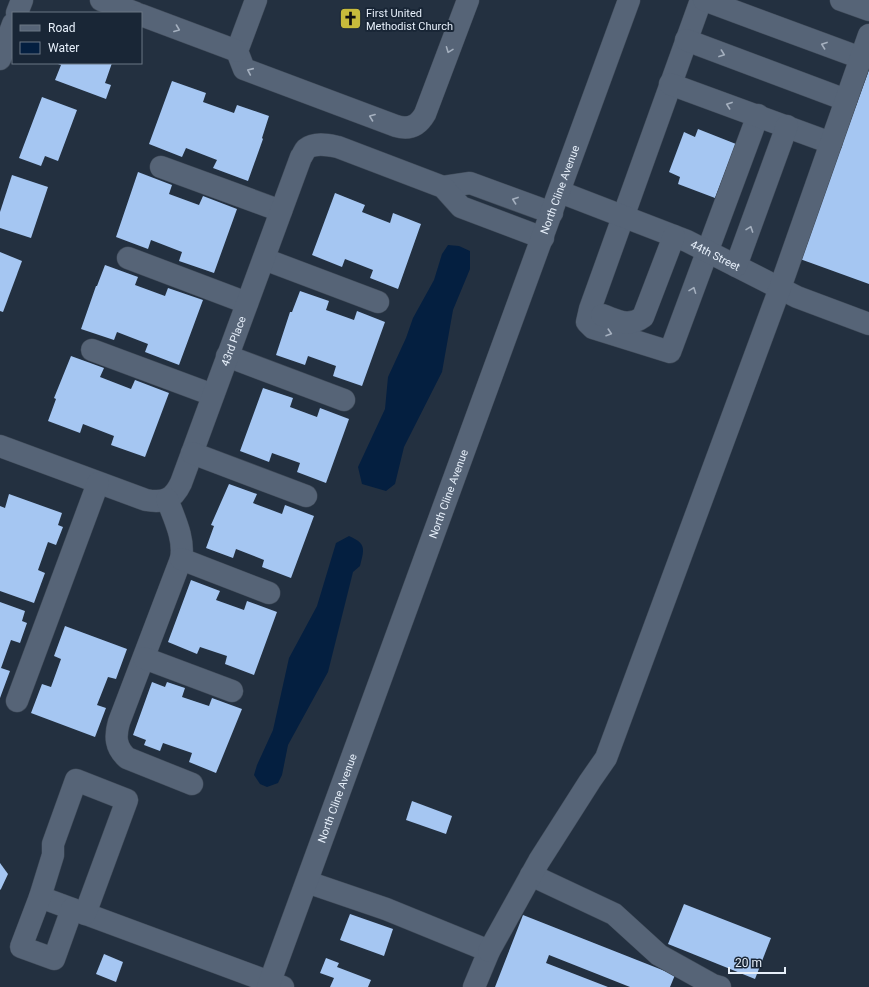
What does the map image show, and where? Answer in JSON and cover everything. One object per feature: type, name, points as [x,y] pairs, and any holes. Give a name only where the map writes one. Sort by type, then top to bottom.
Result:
[{"type":"street","points":[[17,12],[22,0]]},
{"type":"street","points":[[101,0],[133,12]]},
{"type":"street","points":[[256,0],[237,52],[244,69],[396,126],[407,128],[418,124],[425,114],[468,0]]},
{"type":"street","name":"North Cline Avenue","points":[[273,985],[307,882],[629,0]]},
{"type":"street","points":[[701,0],[622,216],[590,309],[587,322],[593,328],[670,352],[758,116]]},
{"type":"street","points":[[704,0],[861,58]]},
{"type":"street","points":[[841,0],[869,10]]},
{"type":"street","points":[[142,15],[237,52]]},
{"type":"street","points":[[0,59],[12,27]]},
{"type":"street","points":[[474,987],[489,951],[531,876],[606,758],[780,288],[869,36]]},
{"type":"street","points":[[686,40],[846,100]]},
{"type":"street","points":[[670,84],[831,143]]},
{"type":"street","points":[[736,266],[787,126]]},
{"type":"street","name":"43rd Place","points":[[167,499],[172,497],[177,490],[192,453],[301,157],[307,148],[316,145],[338,147],[443,187],[461,206],[543,238]]},
{"type":"street","points":[[161,167],[281,211]]},
{"type":"street","name":"43rd Place","points":[[443,187],[470,183],[552,213]]},
{"type":"street","name":"44th Street","points":[[560,192],[687,241],[797,297],[869,324]]},
{"type":"street","points":[[590,309],[602,315],[628,323],[637,321],[643,317],[674,236]]},
{"type":"street","points":[[128,258],[247,303]]},
{"type":"street","points":[[264,258],[378,302]]},
{"type":"street","points":[[92,350],[213,395]]},
{"type":"street","points":[[227,356],[344,400]]},
{"type":"street","points":[[1,448],[146,500],[156,502],[167,499],[182,543],[183,551],[118,726],[118,746],[121,753],[131,760],[192,784]]},
{"type":"street","points":[[192,453],[306,496]]},
{"type":"street","points":[[17,701],[98,483]]},
{"type":"street","points":[[181,559],[270,592]]},
{"type":"street","points":[[144,658],[232,691]]},
{"type":"street","points":[[76,780],[127,800],[79,912],[54,959],[20,947],[40,897],[52,855],[53,844],[76,780]]},
{"type":"street","points":[[531,876],[614,914],[659,955],[713,985],[720,987]]},
{"type":"street","points":[[307,882],[386,909],[489,951]]},
{"type":"street","points":[[40,897],[273,985]]},
{"type":"water","points":[[448,245],[459,246],[470,251],[470,269],[453,310],[442,372],[404,447],[395,484],[386,491],[362,484],[358,467],[385,409],[388,377],[406,338],[413,318],[434,280],[442,254]]},
{"type":"water","points":[[349,536],[359,542],[363,548],[363,551],[360,566],[353,572],[328,672],[288,745],[282,775],[278,783],[267,787],[260,784],[254,775],[273,730],[289,658],[317,606],[336,543]]},
{"type":"building","points":[[58,64],[112,64],[105,83],[111,85],[106,99],[55,80],[61,65]]},
{"type":"building","points":[[869,70],[869,284],[800,259]]},
{"type":"building","points":[[172,81],[206,93],[203,102],[234,113],[237,105],[269,116],[262,138],[263,139],[248,181],[213,168],[217,160],[186,148],[182,157],[149,144]]},
{"type":"building","points":[[42,97],[77,110],[58,161],[45,156],[41,166],[19,158]]},
{"type":"building","points":[[698,129],[736,144],[715,198],[678,184],[680,177],[669,172],[684,132],[695,137]]},
{"type":"building","points":[[138,172],[172,185],[169,194],[199,205],[203,196],[237,209],[214,273],[179,261],[182,252],[151,240],[148,249],[116,237]]},
{"type":"building","points":[[12,175],[48,187],[31,238],[0,228],[0,212]]},
{"type":"building","points":[[335,193],[365,205],[362,212],[390,223],[393,213],[421,224],[398,289],[370,278],[373,270],[345,259],[342,267],[312,255]]},
{"type":"building","points":[[0,252],[22,261],[3,312],[0,311]]},
{"type":"building","points":[[105,265],[138,277],[135,285],[165,296],[168,288],[203,300],[179,365],[145,352],[148,344],[117,332],[114,340],[81,329]]},
{"type":"building","points":[[300,291],[329,301],[326,310],[354,320],[357,311],[385,322],[362,386],[333,376],[336,366],[308,356],[305,365],[276,355],[290,312],[292,312]]},
{"type":"building","points":[[71,356],[104,368],[100,377],[131,389],[135,380],[169,393],[145,457],[111,445],[114,436],[83,424],[80,433],[48,421],[56,399],[54,398]]},
{"type":"building","points":[[263,388],[293,398],[290,407],[317,417],[320,408],[349,419],[326,483],[297,472],[300,463],[272,453],[269,462],[240,451]]},
{"type":"building","points":[[229,484],[257,494],[253,503],[282,514],[285,505],[314,516],[291,578],[262,567],[264,560],[236,549],[233,558],[206,548],[214,526],[211,525]]},
{"type":"building","points":[[9,494],[62,513],[58,525],[63,527],[56,545],[48,542],[38,570],[45,573],[34,603],[0,591],[0,506],[5,508]]},
{"type":"building","points":[[191,580],[220,591],[216,600],[244,610],[247,601],[277,612],[254,675],[225,664],[227,656],[200,647],[197,654],[168,642]]},
{"type":"building","points":[[0,602],[25,611],[22,621],[27,623],[20,643],[11,640],[1,668],[10,671],[0,698]]},
{"type":"building","points":[[65,626],[127,649],[116,679],[108,677],[97,705],[106,708],[95,737],[31,713],[42,684],[51,687],[61,659],[54,656]]},
{"type":"building","points":[[152,682],[165,687],[167,682],[185,688],[182,697],[209,706],[212,698],[242,709],[216,773],[189,762],[192,753],[163,743],[160,751],[144,745],[146,740],[133,735]]},
{"type":"building","points":[[412,801],[452,816],[446,834],[406,820]]},
{"type":"building","points":[[0,863],[8,874],[0,890]]},
{"type":"building","points":[[684,904],[771,938],[755,979],[668,944]]},
{"type":"building","points":[[350,914],[393,929],[384,956],[340,940]]},
{"type":"building","points":[[523,915],[675,975],[670,987],[630,987],[549,955],[546,963],[608,987],[495,987]]},
{"type":"building","points":[[104,954],[123,962],[116,982],[96,974]]},
{"type":"building","points":[[326,958],[339,963],[337,967],[371,980],[368,987],[330,987],[334,978],[320,973]]},
{"type":"place","name":"First United Methodist Church","points":[[350,19]]}]
